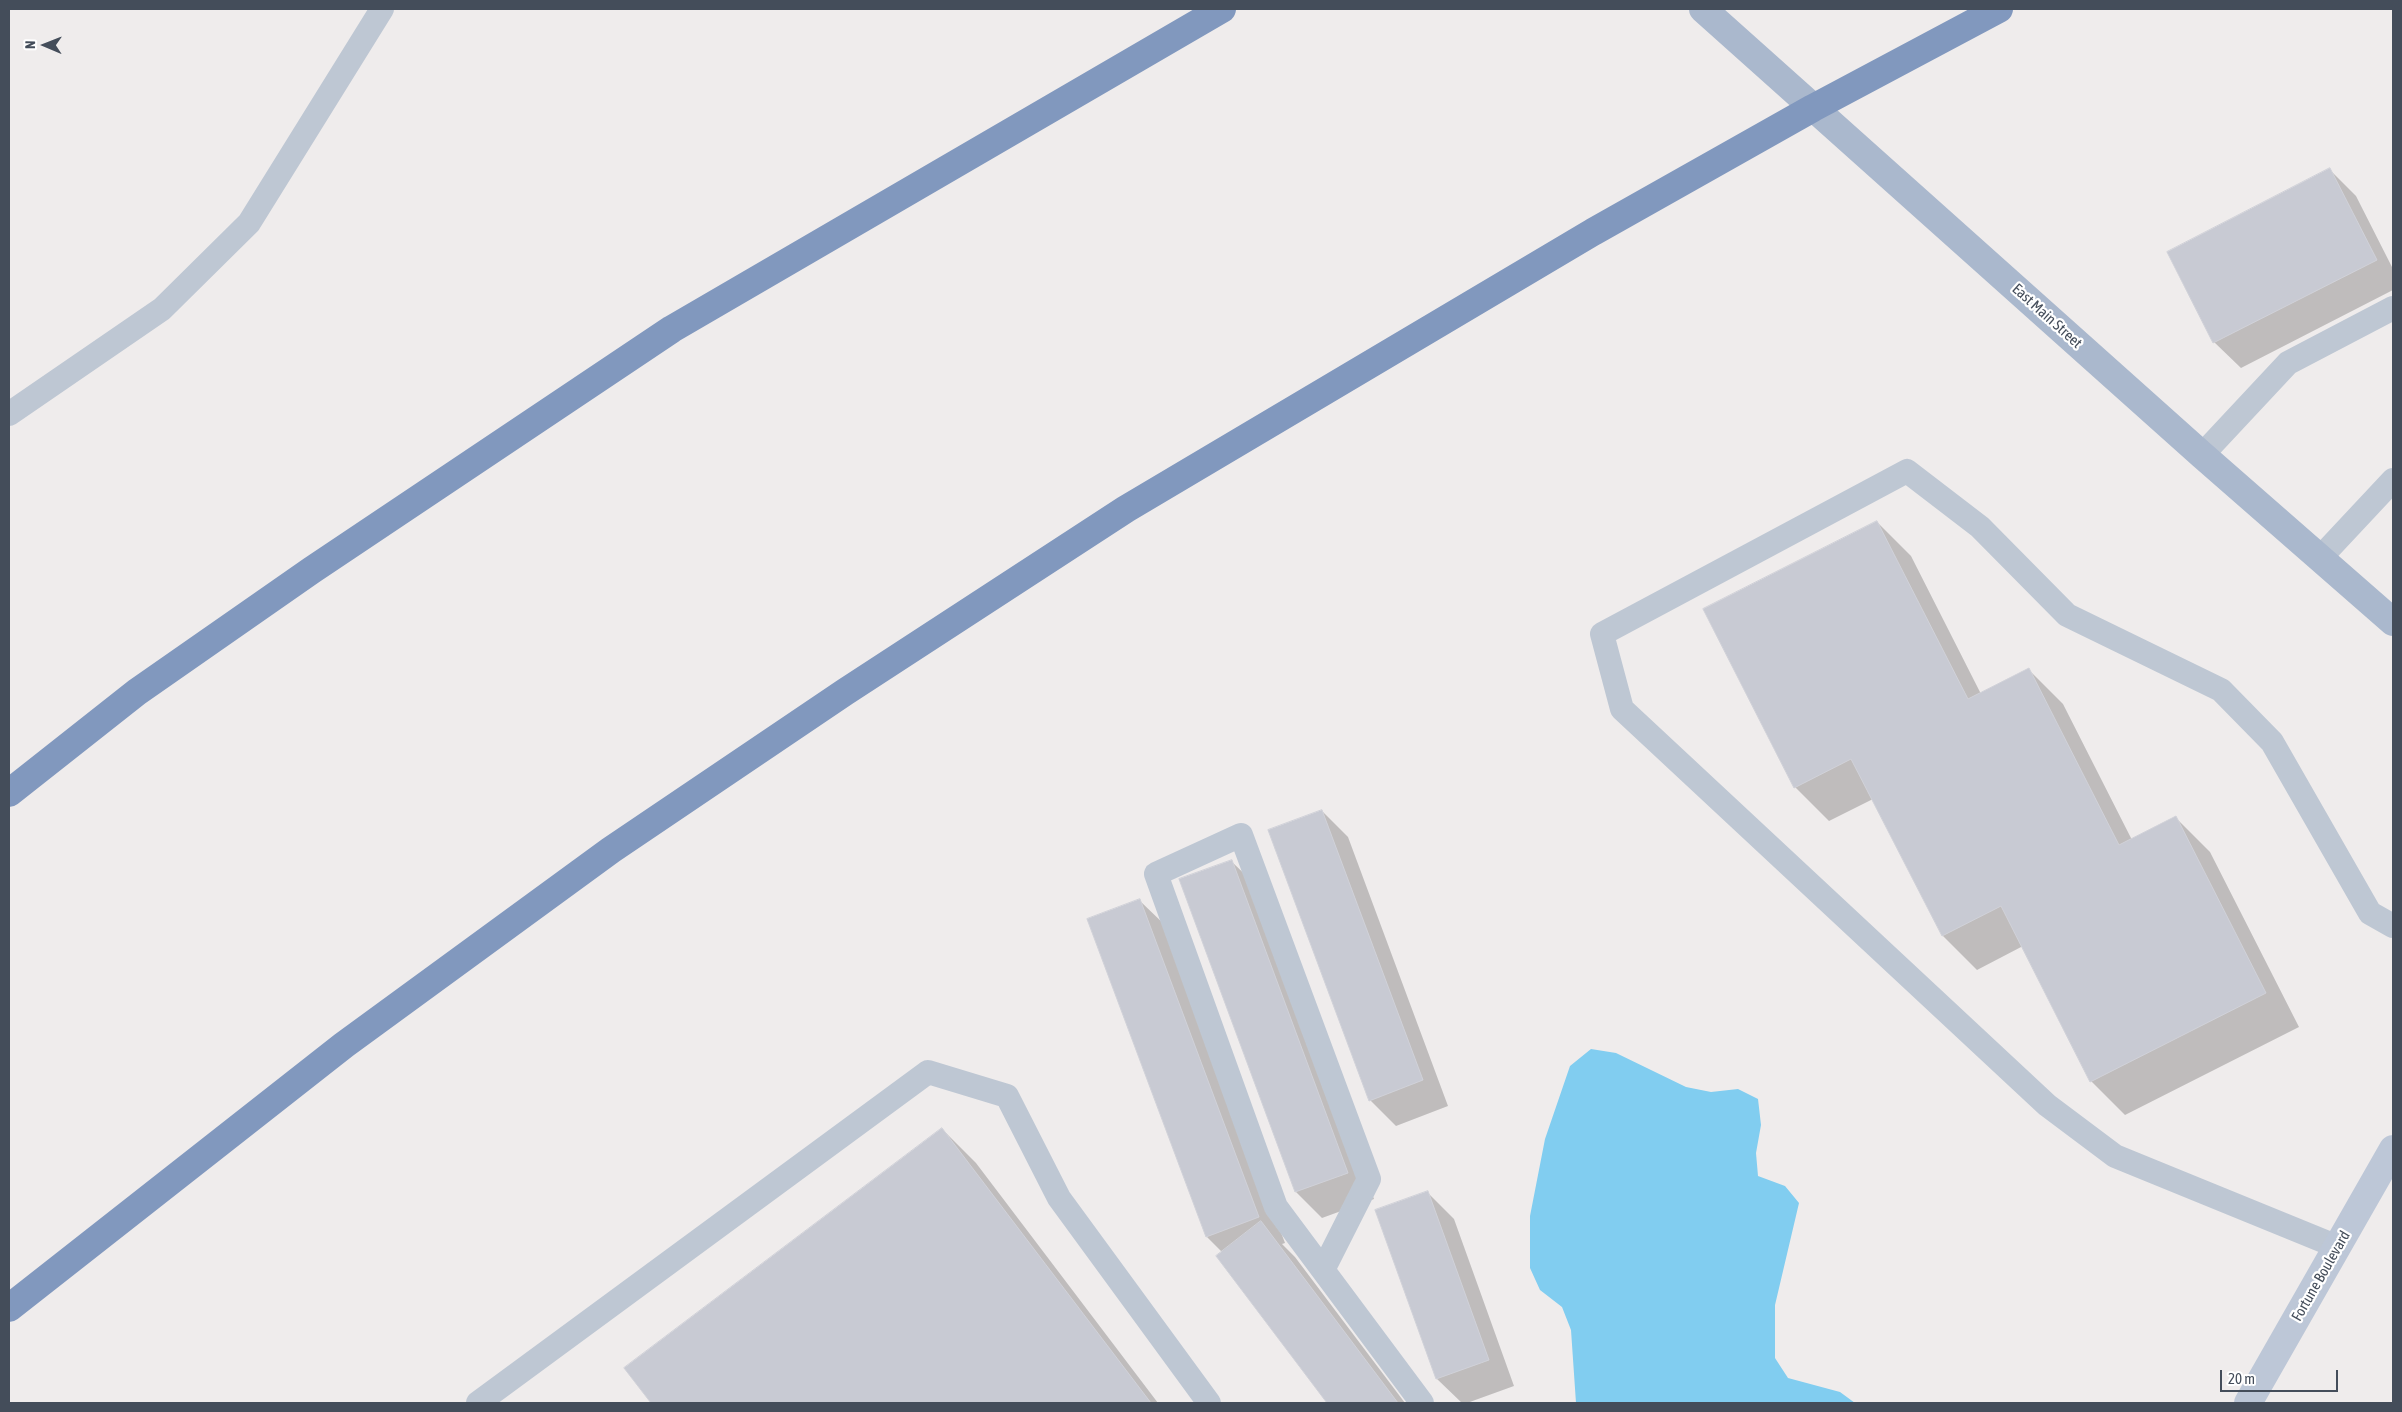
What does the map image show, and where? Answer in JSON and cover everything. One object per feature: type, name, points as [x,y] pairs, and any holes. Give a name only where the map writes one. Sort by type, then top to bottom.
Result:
[{"type":"highway","points":[[9,792],[160,675],[320,564],[672,329],[1222,9]]},
{"type":"highway","points":[[9,1308],[367,1028],[611,850],[837,697],[1126,509],[1692,176],[1999,9]]},
{"type":"main road","name":"East Main Street","points":[[1703,9],[2202,455],[2393,622]]},
{"type":"main road","name":"Fortune Boulevard","points":[[2248,1403],[2393,1149]]},
{"type":"lane","points":[[9,414],[162,309],[248,223],[382,9]]},
{"type":"lane","points":[[2202,455],[2288,363],[2393,308]]},
{"type":"lane","points":[[2338,1248],[2115,1156],[2047,1105],[1622,709],[1602,634],[1907,471],[1980,527],[2066,615],[2221,690],[2272,742],[2370,913],[2393,926]]},
{"type":"lane","points":[[2320,558],[2393,480]]},
{"type":"lane","points":[[1323,1270],[1369,1179],[1241,835],[1156,874],[1276,1207],[1422,1403]]},
{"type":"lane","points":[[478,1403],[928,1072],[1006,1096],[1059,1198],[1209,1403]]},
{"type":"water","points":[[1591,1049],[1616,1053],[1686,1087],[1711,1092],[1738,1089],[1758,1099],[1761,1125],[1756,1153],[1758,1176],[1785,1186],[1799,1203],[1775,1305],[1775,1358],[1788,1378],[1840,1392],[1855,1403],[1576,1403],[1571,1330],[1562,1307],[1540,1290],[1530,1268],[1530,1216],[1545,1139],[1570,1066]]},
{"type":"building","points":[[2330,168],[2377,260],[2213,343],[2167,252]]},
{"type":"building","points":[[1877,521],[1968,699],[2029,668],[2119,845],[2176,816],[2266,993],[2090,1082],[2001,906],[1942,936],[1851,759],[1794,788],[1703,609]]},
{"type":"building","points":[[1322,810],[1423,1080],[1369,1101],[1268,830]]},
{"type":"building","points":[[1232,860],[1348,1173],[1295,1192],[1179,879]]},
{"type":"building","points":[[1140,899],[1259,1217],[1206,1237],[1087,919]]},
{"type":"building","points":[[942,1128],[1151,1403],[651,1403],[624,1368]]},
{"type":"building","points":[[1428,1191],[1489,1360],[1436,1379],[1375,1210]]},
{"type":"building","points":[[1261,1221],[1398,1403],[1327,1403],[1216,1256]]}]
